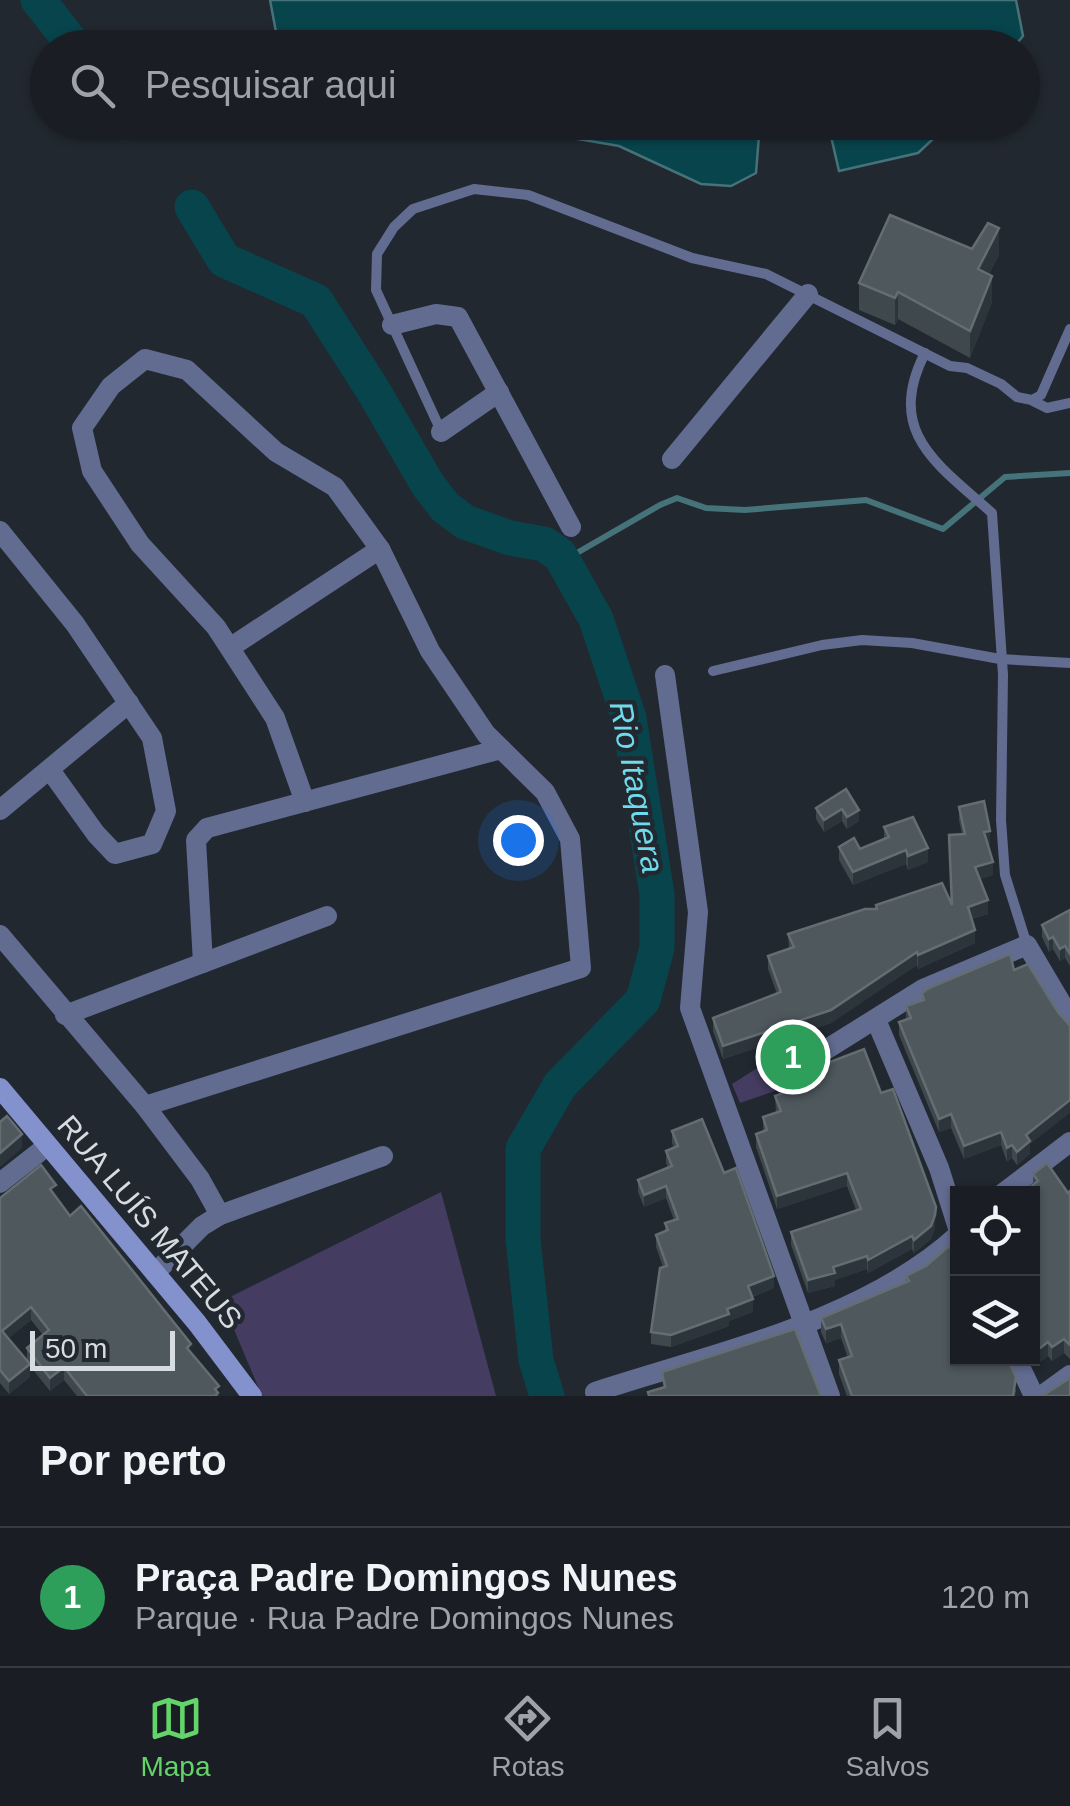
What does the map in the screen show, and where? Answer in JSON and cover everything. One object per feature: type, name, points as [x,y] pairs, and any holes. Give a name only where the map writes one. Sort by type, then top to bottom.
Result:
[{"type":"main road","name":"RUA LUÍS MATEUS","points":[[0,1088],[252,1396]]},
{"type":"street","points":[[672,459],[808,294]]},
{"type":"street","points":[[392,324],[436,314],[458,318],[571,528]]},
{"type":"street","points":[[145,1106],[581,968],[570,840],[546,792],[486,734],[430,651],[380,549],[334,487],[276,452],[187,370],[145,359],[111,386],[82,428],[92,471],[140,544],[231,647],[275,718],[305,802]]},
{"type":"street","points":[[441,432],[499,392]]},
{"type":"street","points":[[0,530],[75,624],[152,738],[166,812],[152,844],[115,854],[50,770]]},
{"type":"street","points":[[231,647],[380,549]]},
{"type":"street","points":[[665,674],[698,912],[690,1008],[830,1396]]},
{"type":"street","points":[[0,810],[128,703]]},
{"type":"street","points":[[203,963],[196,840],[207,828],[501,749]]},
{"type":"street","points":[[65,1015],[327,916]]},
{"type":"street","points":[[0,935],[145,1106],[200,1178],[220,1215]]},
{"type":"street","points":[[828,1050],[923,989],[1027,945],[1070,1018]]},
{"type":"street","points":[[876,1020],[939,1168],[950,1205]]},
{"type":"street","points":[[1012,1186],[1070,1142]]},
{"type":"street","points":[[0,1184],[46,1146]]},
{"type":"street","points":[[155,1273],[202,1226],[220,1215],[383,1156]]},
{"type":"street","points":[[595,1392],[803,1323],[909,1274],[950,1239]]},
{"type":"street","points":[[1020,1366],[1037,1396],[1070,1375]]},
{"type":"lane","points":[[441,432],[376,290],[377,254],[394,227],[413,209],[474,189],[528,195],[692,258],[766,274],[950,366],[967,368],[1001,384],[1018,397],[1047,408],[1070,403]]},
{"type":"lane","points":[[1032,400],[1041,395],[1070,329]]},
{"type":"lane","points":[[926,353],[915,373],[912,423],[919,443],[969,496],[992,513],[998,584],[1005,875],[1027,945]]},
{"type":"lane","points":[[714,671],[822,645],[862,640],[912,643],[1000,659],[1070,664]]},
{"type":"shaded area","points":[[805,1038],[818,1076],[740,1103],[732,1084]]},
{"type":"shaded area","points":[[441,1192],[496,1396],[262,1396],[222,1301]]},
{"type":"water","points":[[270,0],[1016,0],[1022,30],[276,30]]},
{"type":"water","points":[[584,140],[759,140],[756,173],[731,186],[701,184],[619,146]]},
{"type":"water","points":[[832,140],[932,140],[918,153],[839,171]]},
{"type":"building","points":[[890,215],[972,249],[988,223],[999,228],[978,269],[992,276],[970,331],[898,292],[895,298],[859,283]]},
{"type":"building","points":[[846,789],[859,810],[847,817],[842,809],[824,820],[816,808]]},
{"type":"building","points":[[984,801],[990,831],[984,832],[993,862],[975,867],[988,900],[968,907],[975,930],[918,955],[917,952],[831,1010],[723,1046],[713,1018],[781,992],[768,956],[794,947],[788,934],[865,909],[877,909],[876,905],[942,883],[952,905],[949,835],[965,834],[959,807]]},
{"type":"building","points":[[913,817],[928,848],[908,856],[906,850],[853,872],[839,847],[854,838],[860,849],[889,837],[884,827]]},
{"type":"building","points":[[1070,910],[1070,954],[1065,946],[1060,949],[1053,937],[1049,939],[1042,925]]},
{"type":"building","points":[[1010,954],[1014,970],[1028,964],[1070,1026],[1070,1100],[1026,1135],[1030,1141],[1017,1152],[1012,1145],[1007,1148],[1001,1132],[964,1146],[951,1114],[939,1119],[899,1022],[911,1018],[906,1006],[924,1000],[922,993],[929,988]]},
{"type":"building","points":[[864,1049],[881,1093],[893,1089],[936,1207],[935,1215],[931,1226],[914,1240],[912,1236],[868,1260],[867,1256],[833,1267],[835,1273],[808,1280],[791,1232],[861,1209],[847,1173],[777,1196],[756,1134],[767,1130],[763,1117],[781,1111],[775,1096],[800,1087],[798,1081],[812,1076],[809,1070]]},
{"type":"building","points":[[7,1116],[22,1134],[0,1153],[0,1122]]},
{"type":"building","points":[[702,1119],[724,1173],[736,1168],[774,1276],[748,1286],[753,1299],[727,1309],[729,1314],[671,1335],[651,1332],[660,1268],[667,1266],[656,1235],[668,1230],[665,1223],[678,1219],[666,1186],[644,1195],[638,1180],[672,1166],[666,1151],[678,1146],[672,1131]]},
{"type":"building","points":[[1047,1163],[1070,1191],[1070,1345],[1064,1339],[1052,1347],[1048,1342],[1040,1348],[1040,1186],[1032,1186],[1038,1181],[1033,1174]]},
{"type":"building","points":[[41,1165],[56,1185],[50,1189],[70,1216],[81,1206],[191,1344],[187,1348],[219,1386],[215,1396],[87,1396],[64,1367],[50,1378],[27,1348],[49,1330],[31,1307],[2,1331],[30,1364],[9,1381],[0,1370],[0,1198]]},
{"type":"building","points":[[949,1246],[950,1366],[1011,1366],[1016,1377],[1013,1396],[852,1396],[839,1360],[852,1356],[841,1324],[826,1329],[821,1318],[909,1281],[906,1276],[926,1266]]},
{"type":"building","points":[[795,1329],[821,1396],[649,1396],[648,1392],[665,1387],[662,1372]]},
{"type":"building","points":[[1070,1378],[1070,1396],[1042,1396]]},
{"type":"waterway","points":[[38,0],[62,30]]},
{"type":"waterway","name":"Rio Itaquera","points":[[192,207],[224,260],[316,301],[445,507],[465,522],[510,538],[544,544],[560,555],[596,619],[629,718],[657,894],[657,948],[643,1000],[560,1085],[523,1149],[523,1239],[536,1360],[547,1396]]},
{"type":"waterway","points":[[563,561],[677,498],[706,508],[745,510],[866,500],[943,529],[1005,477],[1070,473]]},
{"type":"place","name":"Praça Padre Domingos Nunes","points":[[793,1057]]}]
